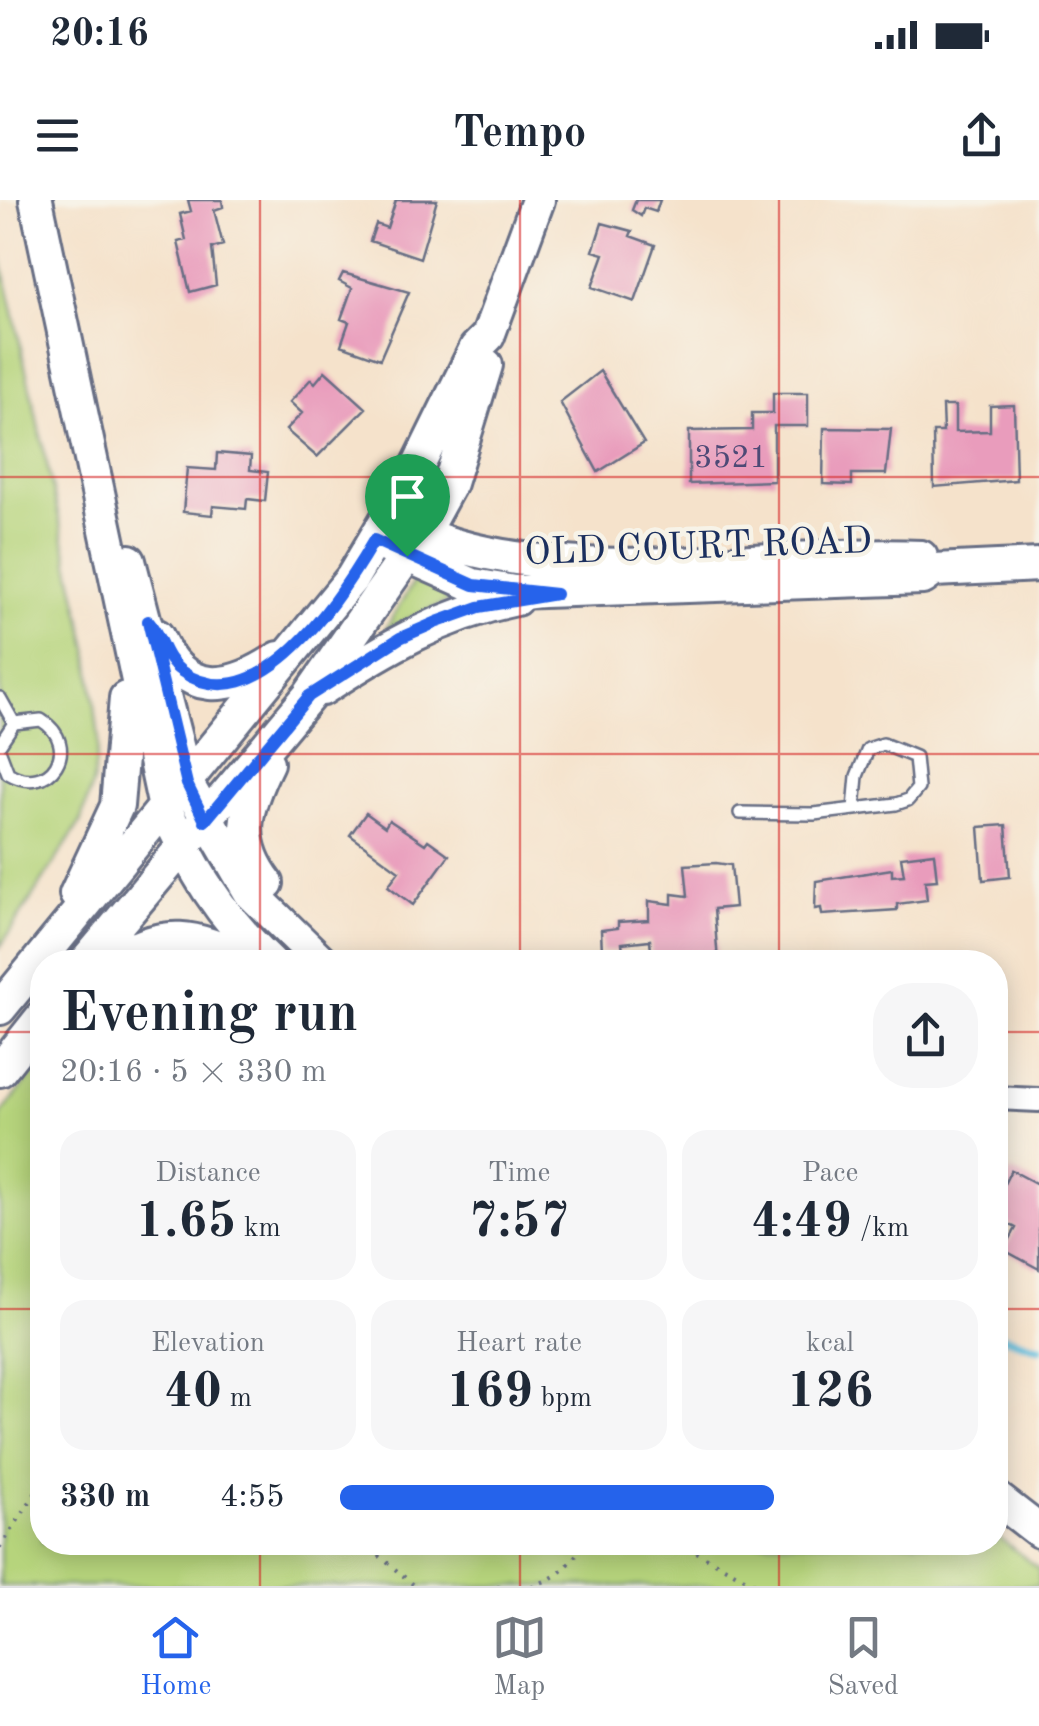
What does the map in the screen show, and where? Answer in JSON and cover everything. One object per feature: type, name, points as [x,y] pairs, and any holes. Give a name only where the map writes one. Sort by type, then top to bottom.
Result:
[{"type":"main road","points":[[36,200],[101,493],[111,505],[176,796],[182,846],[207,892],[257,950]]},
{"type":"main road","points":[[47,950],[352,578],[418,468],[476,348],[488,336],[538,200]]},
{"type":"main road","points":[[96,950],[309,696],[414,545],[450,483],[490,352],[488,336]]},
{"type":"main road","name":"OLD COURT ROAD","points":[[381,528],[474,585],[556,594],[923,578],[934,570],[1039,565]]},
{"type":"main road","name":"OLD COURT ROAD","points":[[414,545],[559,563],[920,557],[934,570]]},
{"type":"main road","points":[[309,696],[400,638],[437,622],[479,607],[556,594]]},
{"type":"main road","points":[[136,627],[167,659],[204,683],[248,679],[300,646]]},
{"type":"main road","points":[[49,947],[116,806],[136,627]]},
{"type":"main road","points":[[282,728],[246,816],[249,859],[304,930],[312,950]]},
{"type":"main road","points":[[176,796],[205,821],[250,892],[309,950]]},
{"type":"main road","points":[[134,950],[144,944],[189,938],[226,950]]},
{"type":"main road","points":[[0,1008],[30,971]]},
{"type":"main road","points":[[0,1070],[30,1035]]},
{"type":"main road","points":[[1008,1507],[1039,1530]]},
{"type":"street","points":[[1008,1099],[1039,1100]]},
{"type":"lane","points":[[0,698],[14,723]]},
{"type":"lane","points":[[0,744],[14,723],[41,720],[54,728],[61,739],[58,767],[48,777],[20,780],[8,772],[0,752]]},
{"type":"lane","points":[[740,812],[814,814],[854,809],[908,800],[918,788],[916,757],[884,744],[868,749],[857,776],[854,809]]},
{"type":"path","points":[[0,1548],[30,1501]]},
{"type":"path","points":[[378,1555],[415,1586]]},
{"type":"path","points":[[532,1586],[553,1580],[577,1555]]},
{"type":"path","points":[[702,1555],[760,1586]]},
{"type":"green space","points":[[0,253],[88,648],[99,740],[93,782],[80,823],[0,947]]},
{"type":"green space","points":[[417,576],[460,596],[387,629],[386,628]]},
{"type":"green space","points":[[30,1077],[30,1555],[1008,1555],[1008,1544],[1039,1569],[1039,1586],[0,1586],[0,1116]]},
{"type":"building","points":[[188,200],[222,200],[223,207],[214,210],[223,245],[212,248],[216,285],[190,292],[178,242],[186,240],[180,214],[191,211]]},
{"type":"building","points":[[396,200],[437,200],[420,258],[370,241],[376,224],[387,228]]},
{"type":"building","points":[[636,200],[660,200],[656,212],[644,208],[641,216],[632,210]]},
{"type":"building","points":[[602,223],[632,231],[630,236],[655,245],[635,302],[592,287],[604,254],[593,251]]},
{"type":"building","points":[[343,273],[409,292],[380,359],[341,345],[349,322],[341,319],[352,288],[339,281]]},
{"type":"building","points":[[325,371],[366,408],[317,457],[286,430],[302,413],[290,402],[311,379],[315,383]]},
{"type":"building","points":[[600,371],[644,443],[598,472],[560,402]]},
{"type":"building","points":[[773,393],[808,393],[808,426],[774,426],[774,481],[689,484],[689,431],[752,430],[752,413],[773,413]]},
{"type":"building","points":[[1014,405],[1016,480],[934,487],[933,432],[943,432],[942,406],[955,406],[955,432],[990,431],[990,406]]},
{"type":"building","points":[[824,428],[891,429],[886,474],[852,474],[852,485],[823,484]]},
{"type":"building","points":[[217,453],[251,456],[250,470],[268,472],[265,501],[247,499],[246,509],[213,506],[212,515],[183,512],[187,468],[216,470]]},
{"type":"building","points":[[366,813],[385,827],[389,820],[449,855],[413,905],[388,886],[399,871],[350,835]]},
{"type":"building","points":[[1006,825],[1010,877],[983,880],[979,827]]},
{"type":"building","points":[[934,853],[937,880],[925,881],[927,900],[897,904],[897,910],[822,915],[821,908],[815,909],[816,881],[892,869],[892,876],[904,875],[901,857]]},
{"type":"building","points":[[685,865],[731,865],[735,907],[714,909],[717,950],[651,950],[650,940],[622,943],[623,950],[602,950],[601,930],[618,928],[618,922],[649,920],[649,901],[672,904],[672,894],[688,896]]},
{"type":"building","points":[[1011,1170],[1039,1185],[1039,1269],[1008,1252],[1016,1228],[1008,1224]]},
{"type":"waterway","points":[[1008,1338],[1039,1348]]},
{"type":"route","points":[[374,540],[407,556],[474,585],[556,594],[479,607],[437,622],[400,638],[309,696],[205,821],[187,784],[146,630],[148,621],[167,659],[183,672],[204,683],[248,679],[300,646],[352,578],[374,540]]}]
